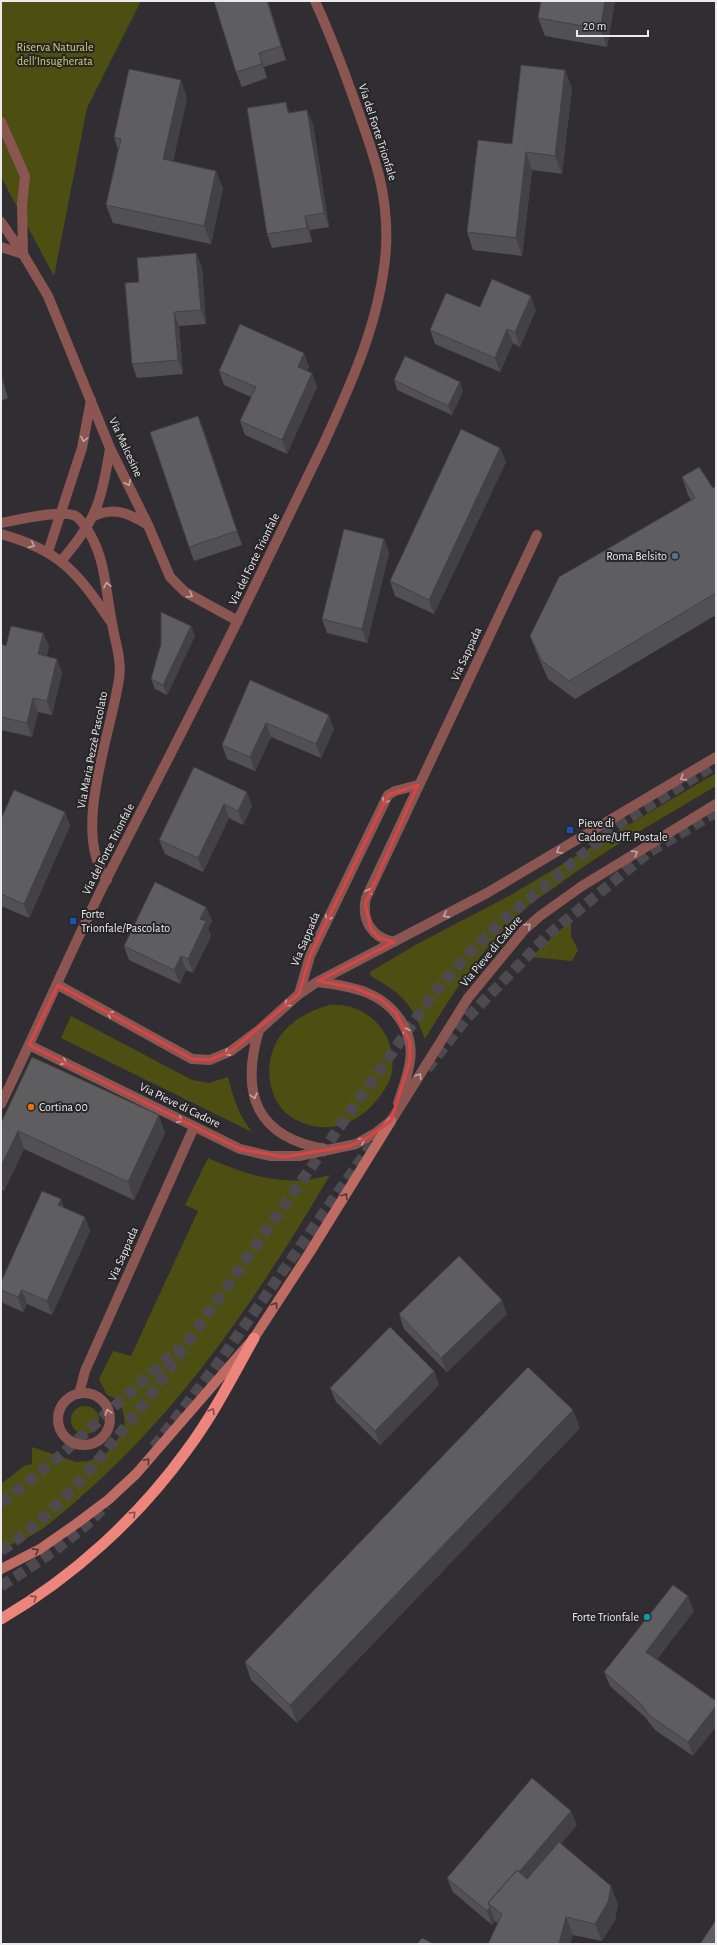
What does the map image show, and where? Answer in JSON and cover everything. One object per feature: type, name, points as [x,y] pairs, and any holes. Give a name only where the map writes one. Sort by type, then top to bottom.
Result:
[{"type":"highway","points":[[1,1618],[71,1571],[111,1536],[166,1478],[207,1420],[254,1338]]},
{"type":"main road","points":[[1,1569],[40,1549],[96,1509],[122,1488],[136,1474],[254,1338],[310,1252],[391,1122]]},
{"type":"street","name":"Via del Forte Trionfale","points":[[1,1104],[106,880],[238,621],[350,384],[370,331],[384,266],[386,215],[379,172],[342,66],[316,1]]},
{"type":"street","name":"Via Malcesine","points":[[1,122],[25,176],[22,205],[23,254]]},
{"type":"street","name":"Via Malcesine","points":[[1,222],[23,254],[48,296],[110,448],[148,525],[166,571],[174,583],[185,592],[238,621]]},
{"type":"street","points":[[1,247],[23,254]]},
{"type":"street","points":[[48,552],[82,448],[91,400]]},
{"type":"street","points":[[62,560],[87,529],[94,516],[103,491],[110,448]]},
{"type":"street","points":[[94,516],[112,510],[125,512],[148,525]]},
{"type":"street","name":"Via Maria Pezzè Pascolato","points":[[1,523],[60,514],[76,516],[87,529],[99,551],[104,570],[112,624],[120,660],[119,679],[100,768],[94,807],[92,834],[96,861],[106,880]]},
{"type":"street","name":"Via Maria Pezzè Pascolato","points":[[1,534],[26,542],[62,560],[92,594],[112,624]]},
{"type":"street","name":"Via Sappada","points":[[394,942],[379,938],[371,929],[365,915],[365,904],[377,873],[418,785],[537,535]]},
{"type":"street","points":[[58,985],[142,1032],[198,1060],[210,1060],[220,1057],[232,1051],[259,1030],[299,994],[317,982],[487,893],[716,757]]},
{"type":"street","name":"Via Sappada","points":[[299,994],[310,956],[388,795],[395,791],[418,785]]},
{"type":"street","name":"Via Pieve di Cadore","points":[[29,1045],[240,1149],[255,1153],[284,1157],[299,1156],[356,1144],[391,1122],[468,998],[524,930],[540,916],[582,886],[716,804]]},
{"type":"street","points":[[317,982],[346,986],[372,995],[390,1006],[402,1022],[410,1042],[410,1061],[391,1122]]},
{"type":"street","name":"Via Pieve di Cadore","points":[[259,1030],[252,1055],[250,1075],[254,1098],[258,1108],[272,1126],[293,1140],[303,1145],[327,1150]]},
{"type":"street","name":"Via Sappada","points":[[79,1394],[85,1371],[194,1127]]},
{"type":"street","points":[[79,1394],[88,1394],[100,1399],[108,1409],[111,1418],[106,1434],[100,1441],[92,1444],[83,1445],[67,1439],[61,1432],[58,1423],[61,1408],[66,1401],[79,1394]]},
{"type":"highlighted area","points":[[418,785],[365,904],[371,929],[379,938],[394,942],[318,981],[355,988],[381,999],[396,1013],[410,1042],[410,1061],[391,1121],[367,1138],[349,1146],[284,1157],[240,1149],[29,1045],[58,985],[192,1059],[210,1060],[231,1051],[299,994],[310,956],[388,795]]},
{"type":"green space","name":"Riserva Naturale dell'Insugherata","points":[[1,1],[141,1],[87,108],[54,276],[1,177]]},
{"type":"green space","points":[[716,773],[716,786],[613,847],[522,911],[481,956],[457,988],[425,1039],[415,1017],[405,1001],[391,989],[371,976],[370,972],[417,944],[509,896]]},
{"type":"green space","points":[[571,920],[571,936],[578,950],[572,961],[531,957]]},
{"type":"green space","points":[[330,1005],[357,1009],[369,1016],[386,1036],[391,1048],[393,1062],[391,1076],[385,1088],[370,1108],[362,1115],[344,1124],[334,1127],[324,1127],[303,1123],[292,1118],[283,1110],[276,1100],[269,1077],[272,1052],[277,1041],[287,1028],[314,1010]]},
{"type":"green space","points":[[71,1016],[192,1080],[209,1083],[228,1077],[237,1106],[243,1119],[252,1132],[61,1038]]},
{"type":"green space","points":[[208,1158],[253,1175],[282,1180],[314,1179],[330,1175],[305,1217],[252,1299],[223,1340],[162,1416],[93,1486],[56,1518],[41,1530],[1,1549],[1,1484],[24,1466],[32,1464],[32,1447],[76,1462],[88,1461],[105,1455],[120,1436],[125,1421],[122,1408],[114,1398],[107,1395],[99,1379],[113,1351],[131,1356],[198,1211],[185,1205]]},
{"type":"green space","points":[[85,1406],[95,1410],[99,1420],[95,1430],[85,1434],[75,1430],[71,1420],[75,1410]]},
{"type":"building","points":[[214,1],[267,1],[281,46],[259,53],[262,64],[236,72]]},
{"type":"building","points":[[541,1],[605,1],[600,29],[538,18]]},
{"type":"building","points":[[521,65],[565,70],[555,156],[526,152],[516,238],[467,232],[478,140],[512,144]]},
{"type":"building","points":[[129,69],[181,80],[163,159],[216,171],[204,226],[106,205],[121,139],[114,137]]},
{"type":"building","points":[[286,102],[288,113],[307,110],[324,213],[305,216],[307,228],[267,234],[247,108]]},
{"type":"building","points":[[196,253],[201,310],[174,312],[178,360],[132,364],[125,283],[139,282],[137,258]]},
{"type":"building","points":[[492,279],[531,296],[515,332],[507,329],[495,358],[430,330],[446,293],[480,307]]},
{"type":"building","points":[[240,324],[304,353],[298,367],[312,373],[282,440],[240,421],[256,387],[219,371]]},
{"type":"building","points":[[405,356],[460,382],[448,406],[394,380]]},
{"type":"building","points":[[198,416],[237,531],[189,547],[150,432]]},
{"type":"building","points":[[461,429],[500,448],[429,600],[390,581]]},
{"type":"building","name":"Roma Belsito","points":[[699,467],[713,488],[716,486],[716,593],[569,681],[542,661],[530,636],[559,577],[695,498],[682,477]]},
{"type":"building","points":[[344,529],[384,539],[362,629],[322,619]]},
{"type":"building","points":[[161,612],[191,626],[163,685],[151,679],[161,644]]},
{"type":"building","points":[[11,626],[43,633],[38,654],[57,659],[47,701],[33,698],[27,723],[1,717],[1,644],[6,646]]},
{"type":"building","points":[[250,680],[329,715],[316,744],[266,723],[250,757],[222,745]]},
{"type":"building","points":[[194,767],[247,792],[238,811],[224,804],[198,858],[159,840]]},
{"type":"building","points":[[14,790],[65,812],[24,904],[1,894],[1,819]]},
{"type":"building","points":[[155,882],[206,907],[200,919],[206,921],[188,959],[181,956],[174,970],[124,946]]},
{"type":"building","points":[[32,1057],[159,1115],[128,1182],[18,1131],[1,1166],[1,1123]]},
{"type":"building","points":[[42,1191],[61,1199],[58,1205],[85,1217],[47,1301],[22,1290],[18,1297],[1,1290],[1,1282]]},
{"type":"building","points":[[459,1256],[502,1300],[441,1358],[399,1314]]},
{"type":"building","points":[[390,1327],[434,1371],[375,1431],[330,1388]]},
{"type":"building","points":[[528,1367],[573,1410],[290,1705],[245,1662]]},
{"type":"building","points":[[673,1585],[688,1596],[646,1652],[716,1701],[716,1706],[688,1742],[650,1716],[640,1703],[604,1672]]},
{"type":"building","points":[[532,1778],[571,1811],[519,1872],[517,1870],[488,1903],[490,1907],[487,1911],[447,1878]]},
{"type":"building","points":[[559,1842],[611,1886],[608,1902],[595,1924],[566,1917],[559,1944],[488,1944],[502,1914],[488,1903],[517,1870],[527,1879]]},
{"type":"building","points":[[716,1920],[716,1944],[700,1944]]},
{"type":"building","points":[[422,1938],[434,1944],[417,1944]]},
{"type":"tunnel","points":[[1,1551],[23,1535],[63,1499],[99,1460],[149,1397],[432,996],[469,953],[502,921],[621,823],[716,764]]},
{"type":"tunnel","points":[[427,1069],[465,1020],[547,936],[649,852],[716,812]]},
{"type":"tunnel","points":[[154,1447],[222,1358],[374,1141]]},
{"type":"tunnel","points":[[1,1503],[55,1460],[179,1348]]},
{"type":"tunnel","points":[[1,1586],[43,1559],[70,1539],[106,1505]]},
{"type":"place","name":"Roma Belsito","points":[[675,556]]},
{"type":"place","name":"Pieve di Cadore/Uff. Postale","points":[[570,830]]},
{"type":"place","name":"Forte Trionfale/Pascolato","points":[[73,921]]},
{"type":"place","name":"Cortina 00","points":[[31,1107]]},
{"type":"place","name":"Forte Trionfale","points":[[647,1617]]}]
